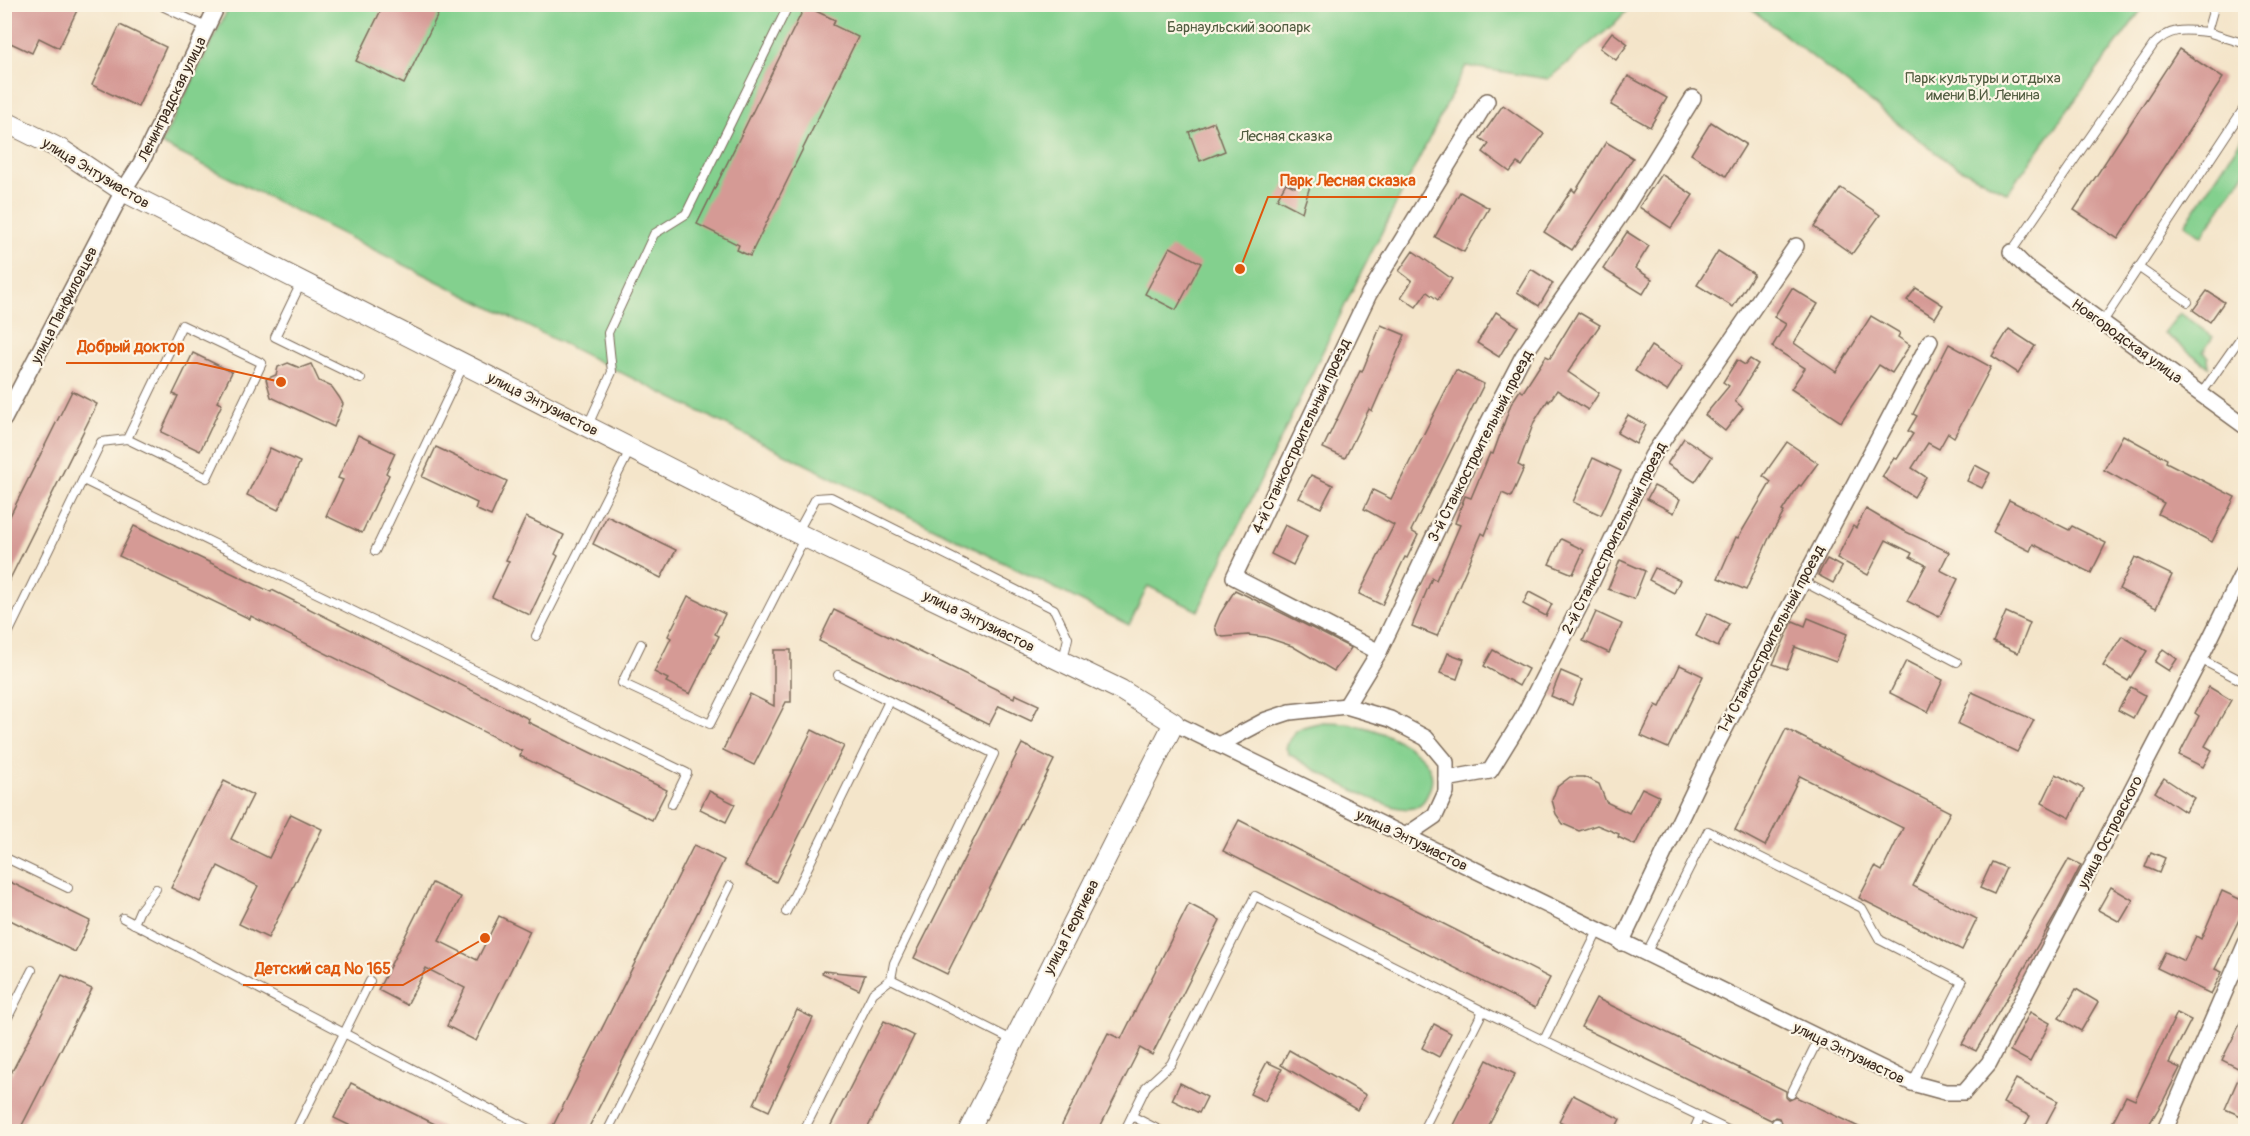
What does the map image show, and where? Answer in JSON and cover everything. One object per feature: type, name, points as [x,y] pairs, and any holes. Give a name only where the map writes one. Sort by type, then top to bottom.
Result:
[{"type":"street","name":"Ленинградская улица","points":[[123,192],[141,163],[218,4]]},
{"type":"street","name":"3-й Станкостроительный проезд","points":[[1379,651],[1483,433],[1523,356],[1622,213],[1693,98]]},
{"type":"street","name":"4-й Станкостроительный проезд","points":[[1379,651],[1234,577],[1369,294],[1487,101]]},
{"type":"street","name":"улица Энтузиастов","points":[[4,121],[62,150],[123,192],[801,535],[1121,690],[1174,723],[1404,837],[1912,1083],[1945,1092],[1964,1092]]},
{"type":"street","name":"улица Панфиловцев","points":[[4,419],[123,192]]},
{"type":"street","name":"2-й Станкостроительный проезд","points":[[1446,779],[1490,771],[1522,719],[1591,584],[1652,456],[1796,246]]},
{"type":"street","name":"Новгородская улица","points":[[2011,252],[2026,267],[2246,428]]},
{"type":"street","name":"1-й Станкостроительный проезд","points":[[1621,943],[1711,756],[1930,341]]},
{"type":"street","name":"улица Островского","points":[[1964,1092],[1989,1064],[2246,566]]},
{"type":"street","points":[[1346,706],[1379,651]]},
{"type":"street","points":[[1219,745],[1266,720],[1290,712],[1346,706],[1390,719],[1426,738],[1446,762],[1446,792],[1435,816],[1404,837]]},
{"type":"street","name":"улица Георгиева","points":[[968,1131],[1174,723]]},
{"type":"street","points":[[2164,1131],[2246,943]]},
{"type":"lane","points":[[587,426],[612,372],[608,333],[654,234],[686,214],[789,4]]},
{"type":"lane","points":[[2207,32],[2215,4]]},
{"type":"lane","points":[[164,7],[207,27]]},
{"type":"lane","points":[[2011,252],[2154,44],[2164,34],[2184,30],[2207,32],[2246,44]]},
{"type":"lane","points":[[2102,323],[2246,105]]},
{"type":"lane","points":[[2138,267],[2188,302]]},
{"type":"lane","points":[[301,282],[275,337],[361,379]]},
{"type":"lane","points":[[4,642],[101,442],[127,439],[207,478],[262,363],[182,325],[127,439]]},
{"type":"lane","points":[[2201,394],[2246,330]]},
{"type":"lane","points":[[375,551],[464,364]]},
{"type":"lane","points":[[536,636],[630,448]]},
{"type":"lane","points":[[83,480],[687,773],[672,804]]},
{"type":"lane","points":[[640,644],[622,682],[710,724],[801,535],[816,498],[831,497],[1054,609],[1068,638],[1063,661]]},
{"type":"lane","points":[[1802,581],[1957,662]]},
{"type":"lane","points":[[2200,659],[2246,683]]},
{"type":"lane","points":[[803,1131],[873,993],[891,979],[894,963],[994,754],[838,675]]},
{"type":"lane","points":[[786,912],[889,701]]},
{"type":"lane","points":[[1646,954],[1708,831],[1862,908],[1880,940],[1962,982],[1912,1083]]},
{"type":"lane","points":[[4,857],[68,888]]},
{"type":"lane","points":[[607,1131],[730,886]]},
{"type":"lane","points":[[134,924],[140,910],[156,889]]},
{"type":"lane","points":[[1124,1131],[1146,1088],[1171,1064],[1255,896],[1483,1011],[1732,1131]]},
{"type":"lane","points":[[123,918],[534,1131]]},
{"type":"lane","points":[[1544,1040],[1598,931]]},
{"type":"lane","points":[[4,1025],[32,970]]},
{"type":"lane","points":[[891,979],[1013,1041]]},
{"type":"lane","points":[[295,1131],[370,981]]},
{"type":"lane","points":[[1422,1131],[1483,1011]]},
{"type":"lane","points":[[1791,1094],[1819,1038]]},
{"type":"lane","points":[[1132,1116],[1163,1131]]},
{"type":"lane","points":[[1693,1131],[1700,1116]]},
{"type":"lane","points":[[1772,1131],[1776,1123]]},
{"type":"green space","points":[[230,5],[1632,5],[1613,25],[1548,79],[1466,66],[1347,301],[1198,611],[1148,586],[1129,625],[161,144]]},
{"type":"green space","name":"Парк культуры и отдыха имени В.И. Ленина","points":[[1746,5],[2145,5],[2007,193],[1948,162]]},
{"type":"green space","points":[[2245,134],[2245,172],[2202,236],[2185,224]]},
{"type":"green space","points":[[2180,313],[2213,337],[2203,352],[2208,357],[2209,367],[2164,333]]},
{"type":"green space","points":[[1323,722],[1362,726],[1391,737],[1418,753],[1427,764],[1431,775],[1430,788],[1424,800],[1413,808],[1402,808],[1369,798],[1289,754],[1286,748],[1296,731]]},
{"type":"building","points":[[4,4],[80,4],[59,48],[39,38],[32,53],[4,40]]},
{"type":"building","points":[[384,4],[443,4],[404,84],[356,61]]},
{"type":"building","points":[[805,6],[835,20],[833,25],[858,37],[750,256],[737,250],[739,245],[697,224]]},
{"type":"building","points":[[120,25],[166,47],[138,107],[92,85]]},
{"type":"building","points":[[1612,32],[1628,44],[1616,60],[1600,48]]},
{"type":"building","points":[[2179,49],[2223,78],[2118,239],[2074,210]]},
{"type":"building","points":[[1628,76],[1667,98],[1650,127],[1611,105]]},
{"type":"building","points":[[1503,105],[1544,134],[1522,166],[1517,163],[1510,172],[1483,152],[1489,144],[1480,138]]},
{"type":"building","points":[[1214,122],[1225,151],[1200,161],[1189,132]]},
{"type":"building","points":[[1711,122],[1746,144],[1726,176],[1691,154]]},
{"type":"building","points":[[1606,142],[1633,158],[1572,250],[1544,232],[1572,189],[1575,192]]},
{"type":"building","points":[[1661,174],[1693,195],[1671,228],[1639,207]]},
{"type":"building","points":[[1298,180],[1310,186],[1302,212],[1277,199],[1286,183],[1295,187]]},
{"type":"building","points":[[1841,188],[1880,215],[1852,254],[1814,227]]},
{"type":"building","points":[[1460,192],[1489,208],[1464,252],[1435,237]]},
{"type":"building","points":[[1627,232],[1649,246],[1635,268],[1652,279],[1643,294],[1603,269]]},
{"type":"building","points":[[1170,247],[1201,263],[1176,310],[1145,294]]},
{"type":"building","points":[[1413,251],[1452,279],[1438,300],[1427,292],[1416,307],[1401,297],[1412,281],[1399,271]]},
{"type":"building","points":[[1718,251],[1754,274],[1733,307],[1697,285]]},
{"type":"building","points":[[1531,269],[1553,283],[1539,306],[1517,292]]},
{"type":"building","points":[[1792,288],[1818,304],[1794,343],[1836,372],[1871,316],[1900,333],[1898,337],[1910,345],[1892,373],[1879,365],[1841,422],[1791,389],[1805,368],[1772,347],[1786,324],[1774,317]]},
{"type":"building","points":[[1916,288],[1943,305],[1935,318],[1907,300]]},
{"type":"building","points":[[2207,291],[2224,302],[2210,322],[2193,310]]},
{"type":"building","points":[[1496,312],[1518,326],[1499,357],[1477,343]]},
{"type":"building","points":[[1578,312],[1600,325],[1568,372],[1599,393],[1588,410],[1557,390],[1549,402],[1548,400],[1534,422],[1518,465],[1524,468],[1511,497],[1502,493],[1485,535],[1482,533],[1437,636],[1412,626],[1432,578],[1436,580],[1460,525],[1455,523],[1465,496],[1471,498],[1490,453],[1493,454],[1511,404],[1520,390],[1523,392],[1546,356],[1550,358]]},
{"type":"building","points":[[1381,325],[1405,335],[1372,411],[1369,409],[1345,458],[1323,448],[1360,371],[1362,372]]},
{"type":"building","points":[[2009,329],[2035,346],[2018,373],[1992,356]]},
{"type":"building","points":[[1949,344],[1991,367],[1954,437],[1948,433],[1939,449],[1928,443],[1912,468],[1926,477],[1914,497],[1882,477],[1913,434],[1908,431],[1917,416],[1913,414]]},
{"type":"building","points":[[1651,346],[1683,366],[1667,391],[1635,371]]},
{"type":"building","points":[[193,353],[232,372],[217,402],[222,404],[200,451],[161,432],[178,396],[173,394]]},
{"type":"building","points":[[1750,359],[1758,364],[1735,401],[1743,408],[1725,431],[1705,415],[1729,386],[1723,382],[1737,360],[1745,365]]},
{"type":"building","points":[[288,363],[300,368],[311,364],[319,381],[332,387],[343,404],[334,427],[271,397],[266,379],[276,375],[278,367]]},
{"type":"building","points":[[1456,370],[1484,384],[1411,531],[1418,535],[1382,605],[1359,594],[1394,525],[1364,509],[1373,490],[1391,499]]},
{"type":"building","points":[[72,391],[97,404],[4,591],[4,528]]},
{"type":"building","points":[[1628,415],[1646,425],[1636,444],[1617,433]]},
{"type":"building","points":[[358,435],[395,453],[386,473],[389,475],[362,533],[326,516],[343,480],[338,478]]},
{"type":"building","points":[[2123,435],[2167,459],[2166,462],[2235,497],[2212,542],[2158,514],[2164,503],[2104,470]]},
{"type":"building","points":[[1684,438],[1712,457],[1695,482],[1667,464]]},
{"type":"building","points":[[1787,442],[1818,463],[1801,486],[1799,485],[1782,511],[1784,512],[1769,538],[1746,590],[1718,578],[1736,537],[1738,538],[1771,482],[1763,476]]},
{"type":"building","points":[[436,447],[507,481],[491,516],[475,509],[477,503],[422,477]]},
{"type":"building","points":[[270,448],[300,462],[278,510],[247,495]]},
{"type":"building","points":[[1593,458],[1621,471],[1601,515],[1573,502]]},
{"type":"building","points":[[1975,465],[1990,473],[1982,488],[1967,481]]},
{"type":"building","points":[[1311,475],[1333,485],[1321,508],[1299,498]]},
{"type":"building","points":[[1654,486],[1680,499],[1674,513],[1647,499]]},
{"type":"building","points":[[2009,500],[2069,530],[2072,526],[2106,543],[2091,573],[2033,544],[2030,551],[1993,532]]},
{"type":"building","points":[[1866,509],[1900,529],[1949,552],[1940,570],[1958,579],[1939,617],[1907,601],[1926,565],[1910,557],[1912,553],[1886,540],[1868,575],[1837,558],[1853,526],[1856,528]]},
{"type":"building","points":[[607,516],[676,550],[661,578],[593,544]]},
{"type":"building","points":[[526,517],[564,535],[555,554],[558,556],[530,615],[492,597]]},
{"type":"building","points":[[1285,525],[1307,536],[1293,565],[1271,554]]},
{"type":"building","points":[[134,526],[271,592],[272,590],[529,719],[528,722],[667,790],[652,820],[520,756],[522,751],[251,616],[250,619],[119,556]]},
{"type":"building","points":[[1561,539],[1584,550],[1573,574],[1549,564]]},
{"type":"building","points":[[2135,557],[2172,575],[2156,608],[2119,589]]},
{"type":"building","points":[[1827,559],[1842,567],[1833,583],[1818,575]]},
{"type":"building","points":[[1620,560],[1645,571],[1634,599],[1608,589]]},
{"type":"building","points":[[1655,568],[1680,580],[1674,593],[1649,580]]},
{"type":"building","points":[[1235,590],[1351,648],[1334,671],[1292,646],[1265,637],[1248,635],[1223,637],[1217,634],[1215,626]]},
{"type":"building","points":[[1529,592],[1552,604],[1546,616],[1523,604]]},
{"type":"building","points":[[688,596],[725,614],[715,634],[719,636],[690,694],[666,682],[668,679],[654,672],[671,638],[668,636]]},
{"type":"building","points":[[834,610],[1014,698],[1015,694],[1039,705],[1031,721],[999,706],[989,725],[819,641]]},
{"type":"building","points":[[1596,612],[1622,624],[1609,653],[1583,641]]},
{"type":"building","points":[[2006,612],[2030,623],[2018,653],[1993,642]]},
{"type":"building","points":[[1707,613],[1729,624],[1718,647],[1696,636]]},
{"type":"building","points":[[1808,618],[1847,634],[1836,662],[1795,647],[1787,669],[1773,664],[1793,621],[1805,626]]},
{"type":"building","points":[[2122,636],[2147,651],[2128,681],[2103,666]]},
{"type":"building","points":[[2163,649],[2177,659],[2169,671],[2155,662]]},
{"type":"building","points":[[774,650],[791,650],[791,702],[786,702],[754,765],[723,750],[750,694],[774,706]]},
{"type":"building","points":[[1493,650],[1528,669],[1519,686],[1484,666]]},
{"type":"building","points":[[1448,653],[1464,659],[1457,679],[1440,673]]},
{"type":"building","points":[[1906,661],[1943,680],[1928,712],[1890,693]]},
{"type":"building","points":[[1680,665],[1703,676],[1668,748],[1641,736],[1656,705],[1660,707]]},
{"type":"building","points":[[1561,671],[1582,680],[1572,705],[1551,696]]},
{"type":"building","points":[[2131,687],[2145,695],[2133,718],[2118,710]]},
{"type":"building","points":[[2209,687],[2231,700],[2205,746],[2212,750],[2203,767],[2179,755],[2199,716],[2195,713]]},
{"type":"building","points":[[1972,692],[2034,720],[2017,752],[1958,724]]},
{"type":"building","points":[[1786,729],[1950,812],[1913,886],[1977,919],[1962,950],[1859,898],[1875,867],[1882,871],[1903,828],[1800,776],[1765,846],[1735,830]]},
{"type":"building","points":[[812,730],[844,746],[776,882],[745,866]]},
{"type":"building","points":[[1022,744],[1054,760],[947,974],[914,958]]},
{"type":"building","points":[[2056,774],[2084,789],[2070,818],[2042,803]]},
{"type":"building","points":[[1570,777],[1584,777],[1599,784],[1606,802],[1629,813],[1642,788],[1659,796],[1635,845],[1618,837],[1619,834],[1597,825],[1579,831],[1563,824],[1556,814],[1552,800],[1557,787]]},
{"type":"building","points":[[2164,778],[2194,798],[2185,812],[2155,792]]},
{"type":"building","points":[[224,781],[253,795],[231,839],[269,858],[291,814],[322,829],[268,938],[239,924],[258,886],[218,866],[200,902],[171,888]]},
{"type":"building","points":[[709,791],[735,804],[726,822],[700,809]]},
{"type":"building","points":[[1239,820],[1550,978],[1535,1008],[1223,851]]},
{"type":"building","points":[[694,845],[724,860],[587,1131],[564,1131],[553,1126]]},
{"type":"building","points":[[2151,852],[2165,858],[2159,873],[2145,867]]},
{"type":"building","points":[[2069,859],[2081,865],[2056,914],[1976,1051],[1962,1044]]},
{"type":"building","points":[[1992,862],[2006,868],[1994,894],[1980,888]]},
{"type":"building","points":[[4,879],[90,921],[75,952],[4,917]]},
{"type":"building","points":[[432,883],[461,897],[439,941],[477,960],[499,916],[530,931],[476,1041],[447,1026],[465,988],[426,968],[407,1005],[378,990]]},
{"type":"building","points":[[2111,887],[2133,900],[2120,922],[2098,910]]},
{"type":"building","points":[[2222,891],[2246,902],[2246,905],[2215,969],[2222,972],[2211,994],[2157,968],[2165,952],[2184,961],[2196,936],[2201,939]]},
{"type":"building","points":[[1189,904],[1220,920],[1152,1055],[1140,1048],[1098,1131],[1059,1131],[1108,1033],[1121,1039]]},
{"type":"building","points":[[823,971],[865,975],[859,990],[822,973]]},
{"type":"building","points":[[62,975],[92,989],[19,1131],[4,1131],[4,1087]]},
{"type":"building","points":[[2076,989],[2098,1002],[2081,1031],[2059,1018]]},
{"type":"building","points":[[1596,998],[1786,1091],[1786,1097],[1789,1100],[1796,1097],[1867,1131],[1794,1131],[1782,1125],[1779,1118],[1775,1117],[1771,1120],[1581,1027]]},
{"type":"building","points":[[797,1010],[813,1018],[769,1111],[754,1104]]},
{"type":"building","points":[[2030,1012],[2050,1023],[2030,1062],[2010,1051]]},
{"type":"building","points":[[2246,1012],[2246,1118],[2225,1109],[2242,1070],[2222,1060]]},
{"type":"building","points":[[2177,1013],[2191,1020],[2169,1063],[2180,1068],[2162,1103],[2145,1131],[2108,1131],[2126,1096],[2135,1100]]},
{"type":"building","points":[[884,1021],[914,1036],[866,1131],[828,1131]]},
{"type":"building","points":[[1434,1024],[1451,1033],[1439,1057],[1422,1048]]},
{"type":"building","points":[[1289,1050],[1366,1095],[1357,1110],[1281,1065]]},
{"type":"building","points":[[1487,1060],[1515,1074],[1486,1131],[1451,1131]]},
{"type":"building","points":[[1267,1062],[1282,1069],[1265,1101],[1250,1094]]},
{"type":"building","points":[[2016,1079],[2058,1101],[2042,1131],[2022,1131],[2030,1116],[2003,1103]]},
{"type":"building","points":[[351,1083],[449,1131],[361,1131],[334,1118]]},
{"type":"building","points":[[1180,1083],[1207,1097],[1199,1113],[1172,1100]]},
{"type":"building","points":[[1573,1095],[1620,1119],[1614,1131],[1580,1131],[1559,1121]]},
{"type":"place","name":"Парк Лесная сказка","points":[[1240,269]]},
{"type":"place","name":"Добрый доктор","points":[[281,382]]},
{"type":"place","name":"Детский сад № 165","points":[[485,938]]},
{"type":"park label","name":"Барнаульский зоопарк","points":[[1239,27]]},
{"type":"park label","name":"Лесная сказка","points":[[1286,136]]}]
